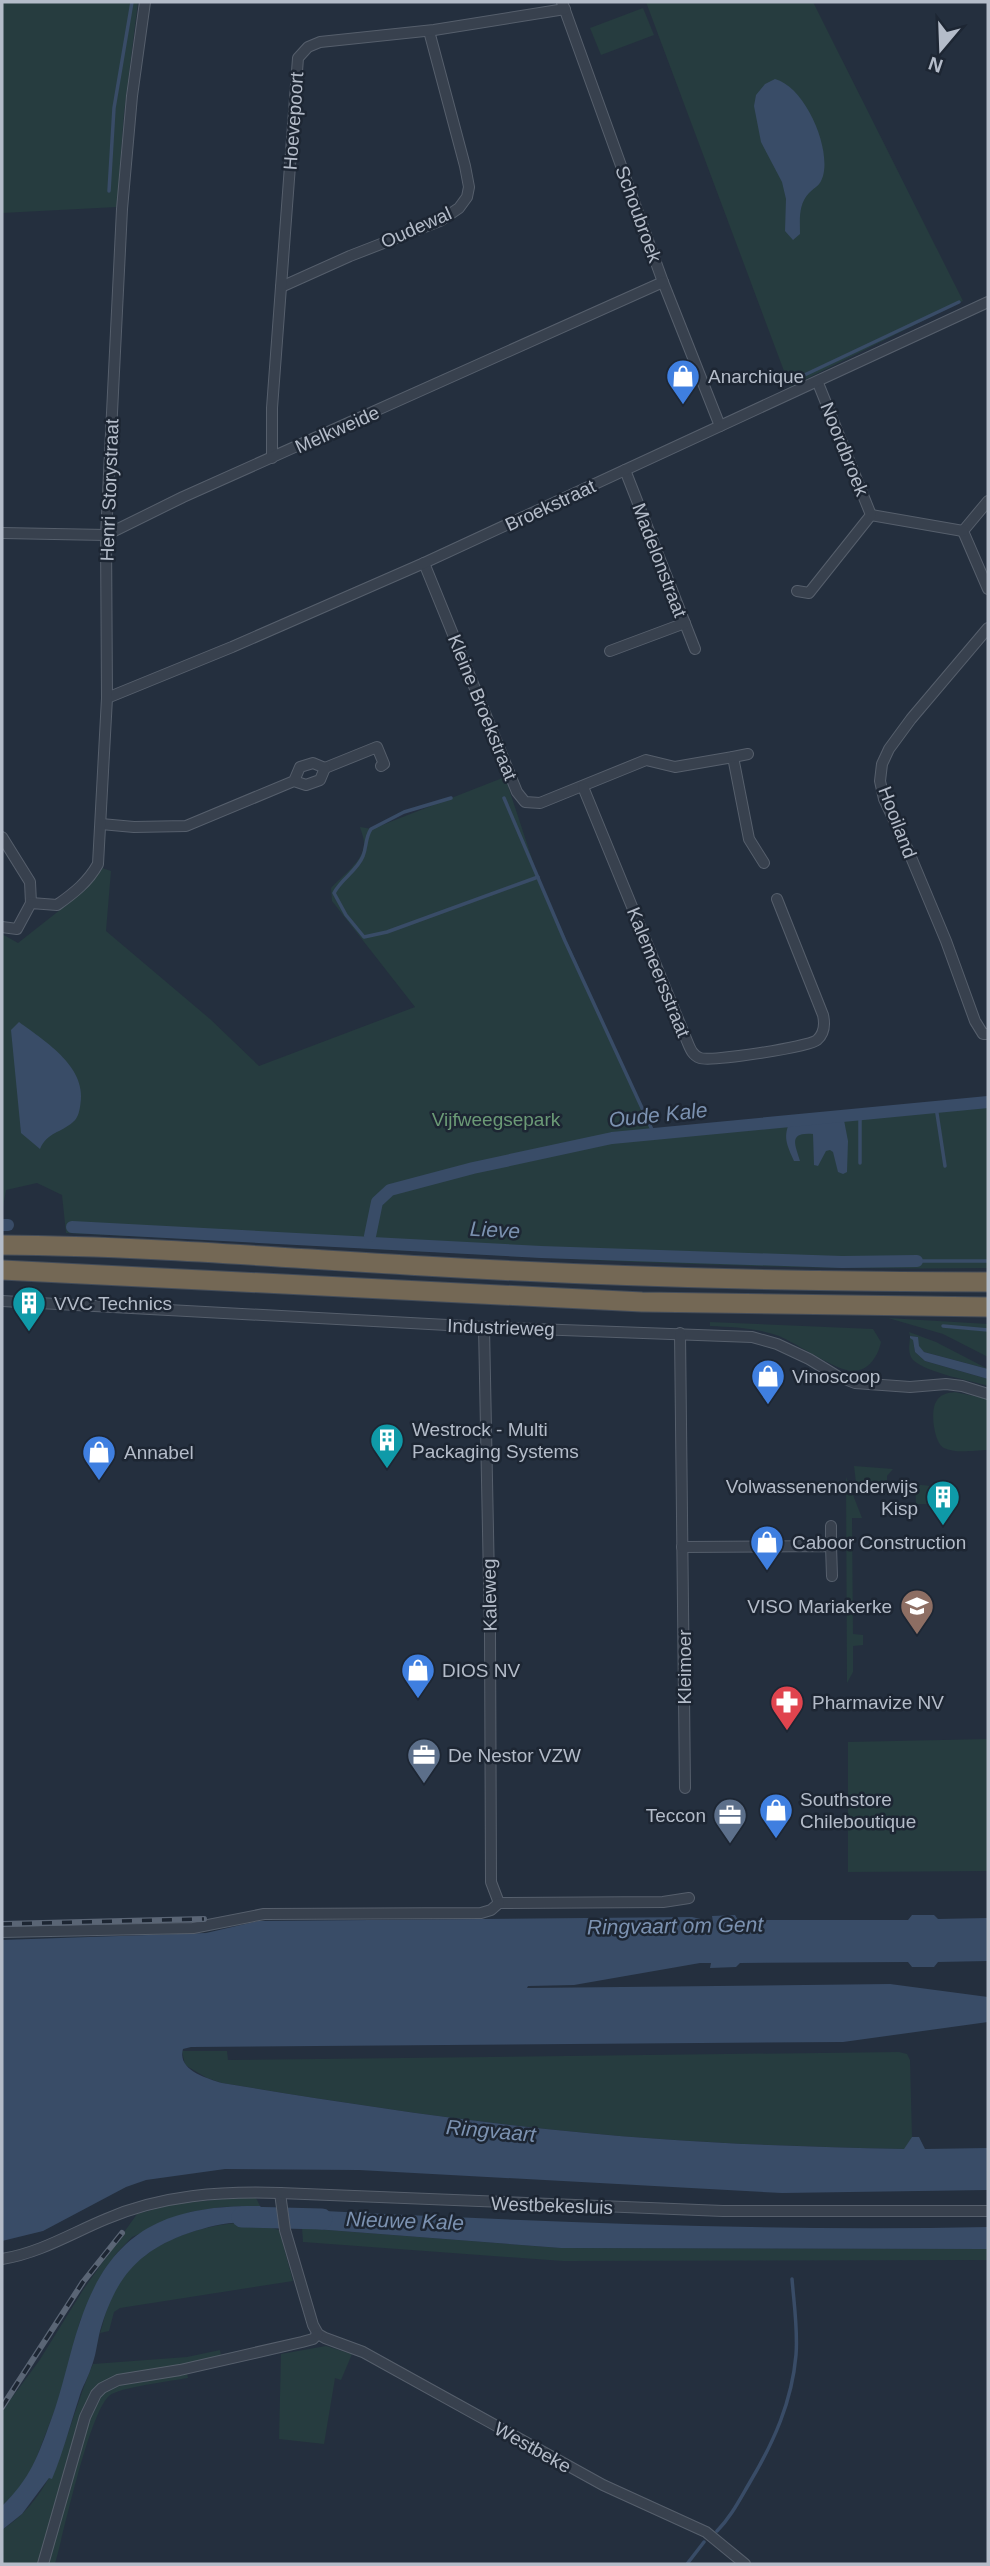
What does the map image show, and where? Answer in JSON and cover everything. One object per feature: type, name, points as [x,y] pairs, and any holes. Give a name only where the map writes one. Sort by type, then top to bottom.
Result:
[{"type":"highway","points":[[2,1245],[179,1251],[541,1272],[841,1282],[988,1282]]},
{"type":"highway","name":"Industrieweg","points":[[2,1270],[642,1302],[988,1307]]},
{"type":"highway","points":[[963,1307],[988,1315]]},
{"type":"street","name":"Henri Storystraat","points":[[31,903],[57,905],[77,891],[98,864],[107,698],[106,535],[124,176],[145,2]]},
{"type":"street","name":"Hoevepoort","points":[[272,458],[271,437],[298,58],[308,47],[320,42],[429,31],[564,6]]},
{"type":"street","name":"Schoubroek","points":[[564,6],[663,282],[720,426]]},
{"type":"street","name":"Oudewal","points":[[281,287],[349,256],[440,221],[459,208],[467,197],[469,187],[465,166],[429,31]]},
{"type":"street","name":"Melkweide","points":[[2,533],[106,535],[183,497],[663,282]]},
{"type":"street","name":"Broekstraat","points":[[107,698],[424,563],[818,383],[988,302]]},
{"type":"street","name":"Noordbroek","points":[[818,383],[871,515]]},
{"type":"street","name":"Madelonstraat","points":[[625,470],[695,649]]},
{"type":"street","points":[[988,501],[963,531],[988,589]]},
{"type":"street","name":"Noordbroek","points":[[871,515],[963,531]]},
{"type":"street","name":"Noordbroek","points":[[806,595],[871,515]]},
{"type":"street","name":"Kleine Broekstraat","points":[[424,563],[522,799],[530,804],[540,803],[583,787],[646,760],[676,767],[748,754]]},
{"type":"street","points":[[610,651],[685,623]]},
{"type":"street","name":"Hooiland","points":[[988,628],[889,749],[882,764],[880,781],[884,799],[946,941],[975,1021],[983,1034],[988,1034]]},
{"type":"street","points":[[294,781],[300,767],[313,763],[325,768],[377,747],[384,764],[381,766]]},
{"type":"street","points":[[733,757],[749,839],[764,863]]},
{"type":"street","points":[[101,824],[146,828],[187,826],[294,781],[306,785],[320,780],[325,768]]},
{"type":"street","name":"Kalemeersstraat","points":[[583,787],[687,1041],[692,1051],[700,1058],[714,1060],[795,1047],[815,1042],[822,1033],[825,1023],[823,1015],[777,898]]},
{"type":"street","points":[[2,837],[30,882],[31,903],[17,929],[2,927]]},
{"type":"street","name":"Industrieweg","points":[[2,1301],[484,1327],[752,1337],[777,1343],[836,1376],[855,1383],[910,1387],[946,1384],[988,1394]]},
{"type":"street","name":"Kaleweg","points":[[484,1327],[490,1625],[491,1882],[499,1903]]},
{"type":"street","name":"Kleimoer","points":[[680,1333],[685,1788]]},
{"type":"street","points":[[831,1526],[832,1576]]},
{"type":"street","points":[[682,1547],[831,1546]]},
{"type":"street","points":[[2,1932],[193,1928],[264,1914],[481,1913],[491,1910],[499,1903],[663,1902],[689,1898]]},
{"type":"street","name":"Westbekesluis","points":[[2,2259],[35,2250],[107,2218],[155,2203],[220,2193],[280,2198],[723,2211],[988,2211]]},
{"type":"street","points":[[43,2564],[85,2417],[90,2404],[102,2388],[118,2380],[180,2370],[302,2343],[318,2334],[285,2230],[280,2198]]},
{"type":"street","name":"Westbeke","points":[[318,2334],[363,2352],[603,2485],[706,2532],[745,2564]]},
{"type":"green space","points":[[2,2],[138,2],[124,113],[117,207],[2,213]]},
{"type":"green space","points":[[646,2],[813,2],[963,301],[790,387]]},
{"type":"green space","points":[[643,8],[654,35],[601,55],[590,28]]},
{"type":"green space","name":"Vijfweegsepark","points":[[505,777],[538,877],[654,1134],[988,1102],[988,1268],[642,1262],[66,1233],[62,1195],[37,1183],[6,1190],[2,1213],[2,934],[18,943],[84,891],[102,868],[111,871],[106,931],[210,1019],[259,1066],[415,1007],[332,901],[331,888],[361,856],[364,843],[360,827],[372,829]]},
{"type":"green space","points":[[888,1318],[988,1324],[988,1357],[943,1334]]},
{"type":"green space","points":[[710,1322],[873,1329],[881,1342],[872,1362],[853,1371],[827,1362],[771,1333],[710,1326]]},
{"type":"green space","points":[[909,1332],[936,1342],[988,1369],[924,1352],[918,1346],[918,1337],[910,1336]]},
{"type":"green space","points":[[910,1338],[913,1339],[915,1352],[925,1361],[988,1379],[988,1386],[919,1365],[910,1355]]},
{"type":"green space","points":[[955,1392],[988,1399],[988,1450],[949,1450],[938,1440],[934,1426],[934,1406],[942,1396]]},
{"type":"green space","points":[[854,1466],[893,1469],[887,1476],[887,1489],[859,1490]]},
{"type":"green space","points":[[846,1477],[862,1518],[852,1518],[853,1634],[863,1635],[863,1645],[853,1646],[853,1672],[847,1683]]},
{"type":"green space","points":[[915,1485],[937,1488],[946,1494],[952,1504],[916,1504]]},
{"type":"green space","points":[[988,1739],[988,1871],[848,1872],[848,1742]]},
{"type":"green space","points":[[182,2051],[227,2051],[228,2060],[899,2052],[907,2054],[910,2060],[912,2137],[905,2149],[813,2147],[605,2135],[495,2123],[222,2083],[185,2065]]},
{"type":"green space","points":[[256,2198],[260,2206],[222,2207],[190,2212],[132,2237],[115,2255],[99,2280],[80,2321],[59,2399],[33,2467],[23,2486],[2,2506],[2,2411],[39,2361],[83,2290],[137,2214],[174,2204]]},
{"type":"green space","points":[[251,2222],[279,2230],[293,2281],[120,2308],[114,2312],[109,2331],[100,2333],[114,2291],[129,2270],[143,2257],[175,2238],[194,2231]]},
{"type":"green space","points":[[302,2228],[561,2248],[988,2249],[988,2260],[563,2261],[303,2242]]},
{"type":"green space","points":[[326,2346],[352,2354],[341,2380],[335,2378],[324,2444],[279,2439],[281,2354]]},
{"type":"green space","points":[[220,2350],[221,2356],[187,2373],[188,2378],[134,2387],[109,2396],[101,2407],[85,2449],[55,2564],[2,2564],[2,2530],[22,2514],[50,2476],[93,2364],[187,2357]]},
{"type":"water","points":[[775,79],[796,93],[805,106],[813,120],[823,150],[823,176],[803,202],[800,234],[793,240],[785,231],[786,199],[782,182],[761,142],[754,106],[756,95],[765,84]]},
{"type":"water","points":[[19,1022],[63,1057],[78,1080],[81,1093],[76,1119],[46,1139],[40,1149],[21,1133],[11,1030]]},
{"type":"water","points":[[843,1115],[848,1141],[847,1172],[838,1172],[833,1152],[830,1150],[826,1151],[818,1166],[814,1165],[813,1134],[797,1137],[795,1144],[800,1161],[794,1161],[786,1136],[791,1120]]},
{"type":"water","points":[[910,1336],[918,1337],[919,1346],[924,1352],[988,1369],[988,1379],[925,1361],[915,1352]]},
{"type":"water","points":[[735,1915],[738,1920],[908,1920],[912,1915],[934,1915],[938,1919],[988,1918],[988,1961],[938,1962],[934,1967],[912,1967],[908,1962],[740,1963],[736,1967],[710,1968],[711,1963],[700,1963],[574,1985],[527,1988],[890,1984],[988,1997],[988,2022],[843,2042],[191,2047],[183,2049],[182,2056],[188,2068],[222,2083],[495,2123],[605,2135],[721,2143],[904,2149],[912,2137],[919,2137],[925,2149],[988,2148],[988,2190],[782,2193],[359,2170],[225,2169],[146,2180],[126,2187],[43,2231],[2,2241],[2,1940],[206,1933],[258,1921],[692,1917],[713,1922],[712,1916]]},
{"type":"water","points":[[260,2206],[269,2216],[263,2225],[226,2224],[189,2233],[155,2249],[131,2269],[113,2296],[106,2313],[93,2363],[52,2479],[49,2478],[22,2514],[2,2530],[2,2506],[20,2486],[37,2456],[55,2408],[80,2322],[93,2290],[108,2265],[126,2244],[147,2229],[170,2218],[227,2207]]},
{"type":"water","points":[[304,2210],[732,2227],[988,2227],[988,2249],[561,2248],[302,2228],[294,2218]]},
{"type":"waterway","points":[[109,191],[114,108],[132,2]]},
{"type":"waterway","points":[[796,379],[959,302]]},
{"type":"waterway","points":[[451,798],[404,812],[371,829],[360,861],[334,893],[346,915],[364,937],[387,932],[538,877]]},
{"type":"waterway","points":[[504,798],[565,941],[654,1134]]},
{"type":"waterway","name":"Oude Kale","points":[[370,1236],[377,1202],[390,1190],[473,1168],[612,1138],[988,1102]]},
{"type":"waterway","points":[[936,1107],[945,1166]]},
{"type":"waterway","points":[[860,1113],[860,1163]]},
{"type":"waterway","name":"Lieve","points":[[2,1225],[8,1225]]},
{"type":"waterway","name":"Lieve","points":[[72,1227],[541,1252],[842,1262],[917,1261]]},
{"type":"waterway","points":[[917,1261],[988,1261]]},
{"type":"waterway","points":[[943,1326],[988,1330]]},
{"type":"waterway","name":"Nieuwe Kale","points":[[242,2217],[322,2219]]},
{"type":"waterway","points":[[717,2531],[735,2508],[759,2467],[786,2405],[794,2372],[796,2346],[792,2279]]},
{"type":"waterway","points":[[687,2564],[704,2542]]},
{"type":"railway","points":[[2,1924],[204,1919]]},
{"type":"railway","points":[[2,2407],[83,2282],[122,2233]]},
{"type":"place","name":"Anarchique","points":[[683,406]]},
{"type":"place","name":"VVC Technics","points":[[29,1333]]},
{"type":"place","name":"Vinoscoop","points":[[768,1406]]},
{"type":"place","name":"Westrock - Multi Packaging Systems","points":[[387,1470]]},
{"type":"place","name":"Annabel","points":[[99,1482]]},
{"type":"place","name":"Volwassenenonderwijs Kisp","points":[[943,1527]]},
{"type":"place","name":"Caboor Construction","points":[[767,1572]]},
{"type":"place","name":"VISO Mariakerke","points":[[917,1636]]},
{"type":"place","name":"DIOS NV","points":[[418,1700]]},
{"type":"place","name":"Pharmavize NV","points":[[787,1732]]},
{"type":"place","name":"De Nestor VZW","points":[[424,1785]]},
{"type":"place","name":"Southstore Chileboutique","points":[[776,1840]]},
{"type":"place","name":"Teccon","points":[[730,1845]]},
{"type":"water label","name":"Ringvaart om Gent","points":[[675,1926]]},
{"type":"water label","name":"Ringvaart","points":[[491,2131]]}]
